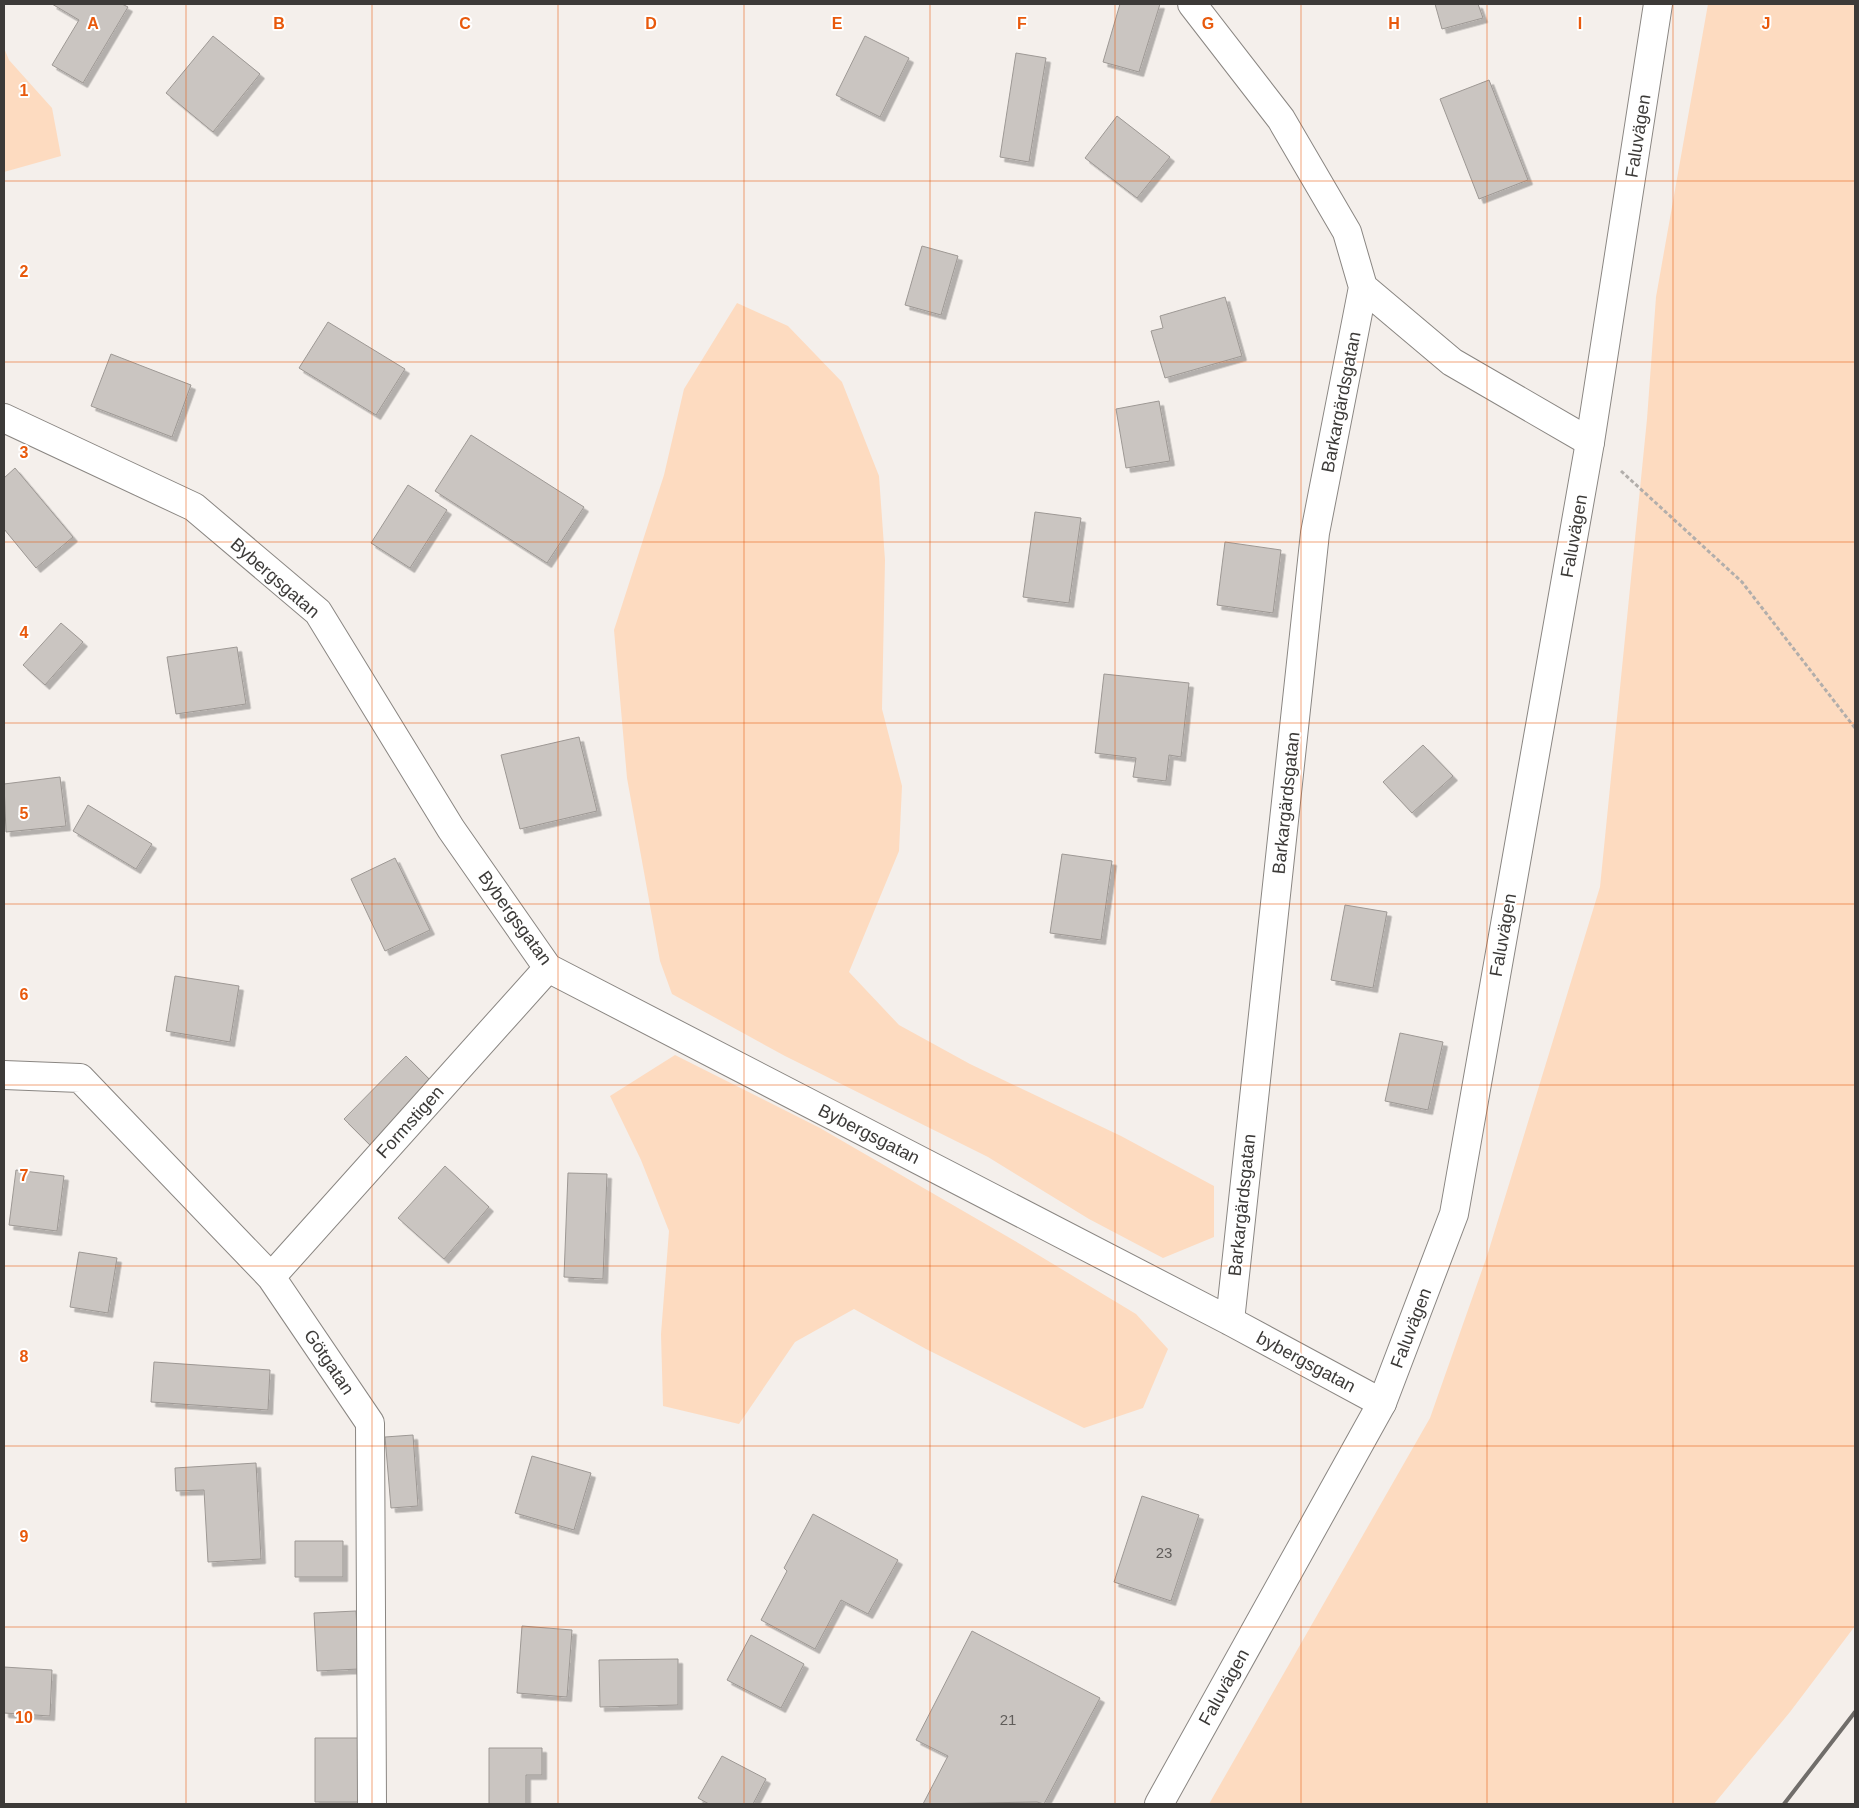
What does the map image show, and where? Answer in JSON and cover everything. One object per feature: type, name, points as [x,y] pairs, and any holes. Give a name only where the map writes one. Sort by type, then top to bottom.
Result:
[{"type":"street","name":"Barkargärdsgatan","points":[[1192,4],[1281,119],[1347,232],[1363,288],[1315,533],[1230,1321]]},
{"type":"street","name":"Faluvägen","points":[[1159,1804],[1382,1403],[1454,1214],[1590,442],[1658,4]]},
{"type":"street","points":[[1363,288],[1452,362],[1590,442]]},
{"type":"street","name":"Bybergsgatan","points":[[4,418],[194,507],[318,612],[451,829],[548,968],[1230,1321]]},
{"type":"street","name":"Formstigen","points":[[271,1277],[548,968]]},
{"type":"street","name":"Götgatan","points":[[4,1075],[80,1078],[271,1277],[370,1423],[372,1804]]},
{"type":"street","name":"bybergsgatan","points":[[1230,1321],[1382,1403]]},
{"type":"path","points":[[1590,442],[1742,582],[1855,728]]},
{"type":"shaded area","points":[[1708,4],[1855,4],[1855,1626],[1790,1712],[1714,1804],[1209,1804],[1430,1418],[1487,1256],[1600,887],[1647,419],[1656,297]]},
{"type":"shaded area","points":[[4,48],[9,60],[52,108],[61,156],[4,172]]},
{"type":"shaded area","points":[[737,303],[788,326],[842,382],[879,476],[885,560],[882,709],[902,786],[899,851],[849,972],[899,1025],[970,1064],[1121,1136],[1214,1186],[1214,1237],[1163,1258],[1089,1219],[988,1157],[785,1056],[672,994],[660,961],[627,778],[614,630],[664,475],[684,389]]},
{"type":"shaded area","points":[[675,1055],[820,1128],[1136,1314],[1168,1349],[1143,1408],[1084,1428],[926,1349],[854,1309],[795,1342],[739,1424],[663,1406],[661,1334],[669,1231],[641,1160],[610,1096]]},
{"type":"building","points":[[52,4],[122,4],[128,7],[83,83],[52,65],[79,20]]},
{"type":"building","points":[[1120,4],[1160,4],[1139,72],[1103,62]]},
{"type":"building","points":[[1435,4],[1478,4],[1483,18],[1442,29]]},
{"type":"building","points":[[213,36],[260,74],[213,132],[166,93]]},
{"type":"building","points":[[865,36],[909,58],[880,117],[836,95]]},
{"type":"building","points":[[1016,53],[1046,58],[1029,162],[1000,157]]},
{"type":"building","points":[[1489,80],[1528,180],[1479,199],[1440,99]]},
{"type":"building","points":[[1117,116],[1170,157],[1137,198],[1085,158]]},
{"type":"building","points":[[922,246],[958,256],[941,315],[905,305]]},
{"type":"building","points":[[1225,297],[1242,356],[1165,378],[1151,331],[1163,328],[1160,316]]},
{"type":"building","points":[[328,322],[405,369],[376,415],[299,368]]},
{"type":"building","points":[[111,354],[191,385],[172,437],[91,406]]},
{"type":"building","points":[[1159,401],[1170,461],[1126,468],[1116,409]]},
{"type":"building","points":[[471,435],[584,507],[547,563],[435,491]]},
{"type":"building","points":[[15,468],[73,537],[36,568],[4,529],[4,478]]},
{"type":"building","points":[[408,485],[447,510],[410,568],[371,543]]},
{"type":"building","points":[[1035,512],[1081,518],[1069,603],[1023,597]]},
{"type":"building","points":[[1225,542],[1281,550],[1273,613],[1217,605]]},
{"type":"building","points":[[61,623],[83,642],[45,685],[23,665]]},
{"type":"building","points":[[237,647],[246,704],[176,714],[167,657]]},
{"type":"building","points":[[1104,674],[1189,683],[1181,757],[1169,755],[1166,781],[1133,777],[1136,758],[1095,753]]},
{"type":"building","points":[[579,737],[597,811],[520,829],[501,755]]},
{"type":"building","points":[[1423,745],[1453,776],[1412,813],[1383,782]]},
{"type":"building","points":[[60,777],[66,826],[6,832],[4,784]]},
{"type":"building","points":[[88,805],[152,844],[136,869],[73,831]]},
{"type":"building","points":[[1062,854],[1112,861],[1101,940],[1050,933]]},
{"type":"building","points":[[395,858],[430,930],[385,951],[351,879]]},
{"type":"building","points":[[1345,905],[1387,912],[1373,988],[1331,980]]},
{"type":"building","points":[[175,976],[239,986],[230,1042],[166,1031]]},
{"type":"building","points":[[1400,1033],[1443,1042],[1428,1110],[1385,1101]]},
{"type":"building","points":[[406,1056],[434,1084],[372,1147],[344,1119]]},
{"type":"building","points":[[445,1166],[489,1207],[444,1259],[398,1218]]},
{"type":"building","points":[[16,1170],[64,1176],[57,1231],[9,1225]]},
{"type":"building","points":[[568,1173],[607,1174],[603,1279],[564,1277]]},
{"type":"building","points":[[79,1252],[117,1258],[108,1313],[70,1307]]},
{"type":"building","points":[[154,1362],[270,1370],[268,1410],[151,1402]]},
{"type":"building","points":[[413,1435],[418,1506],[391,1508],[385,1437]]},
{"type":"building","points":[[532,1456],[591,1473],[574,1530],[515,1513]]},
{"type":"building","points":[[256,1463],[261,1559],[208,1562],[204,1490],[176,1491],[175,1468]]},
{"type":"building","points":[[1142,1496],[1199,1515],[1171,1601],[1114,1582]]},
{"type":"building","points":[[813,1514],[898,1560],[868,1614],[841,1600],[815,1649],[761,1620],[787,1571],[784,1568]]},
{"type":"building","points":[[295,1541],[343,1541],[343,1577],[295,1577]]},
{"type":"building","points":[[356,1611],[359,1669],[317,1671],[314,1613]]},
{"type":"building","points":[[522,1626],[572,1630],[567,1697],[517,1693]]},
{"type":"building","points":[[972,1631],[1100,1698],[1044,1804],[1037,1802],[923,1804],[948,1756],[916,1740]]},
{"type":"building","points":[[751,1635],[804,1664],[781,1708],[727,1680]]},
{"type":"building","points":[[678,1659],[678,1705],[600,1707],[599,1660]]},
{"type":"building","points":[[4,1667],[52,1670],[50,1716],[4,1713]]},
{"type":"building","points":[[315,1738],[363,1738],[362,1802],[315,1802]]},
{"type":"building","points":[[489,1748],[542,1748],[542,1775],[526,1775],[526,1804],[489,1804]]},
{"type":"building","points":[[722,1756],[766,1779],[753,1804],[709,1804],[698,1798]]},
{"type":"railway","points":[[1784,1804],[1855,1712]]}]
